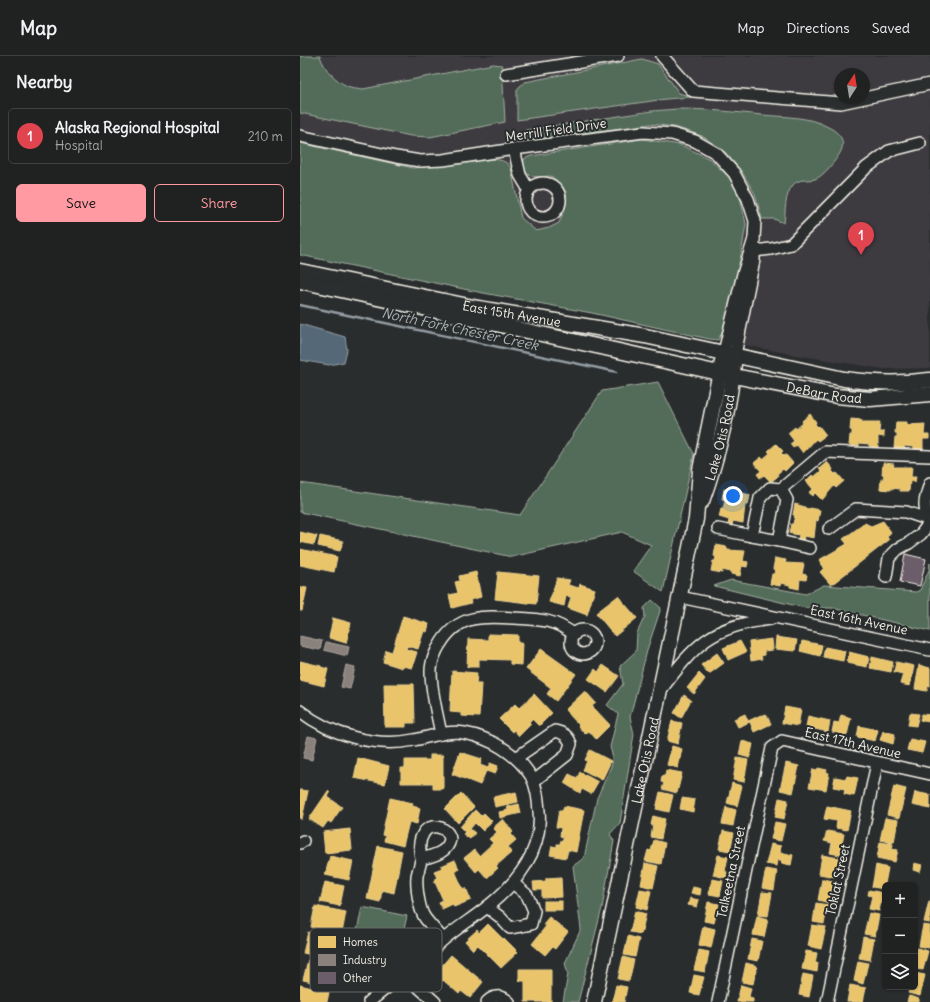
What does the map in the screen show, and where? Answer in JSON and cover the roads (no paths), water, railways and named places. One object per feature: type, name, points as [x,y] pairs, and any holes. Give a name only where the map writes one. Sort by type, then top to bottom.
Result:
[{"type":"main road","name":"East 15th Avenue","points":[[300,271],[478,308],[646,336],[729,353]]},
{"type":"main road","name":"East 15th Avenue","points":[[300,281],[719,373]]},
{"type":"main road","name":"Lake Otis Road","points":[[696,519],[700,470],[719,373],[729,353]]},
{"type":"main road","name":"Lake Otis Road","points":[[594,1002],[696,519],[719,447],[733,376],[729,353]]},
{"type":"main road","name":"DeBarr Road","points":[[729,353],[792,368],[859,381],[900,383],[930,380]]},
{"type":"main road","name":"DeBarr Road","points":[[719,373],[854,399],[892,398],[930,394]]},
{"type":"street","points":[[506,74],[618,56]]},
{"type":"street","points":[[662,56],[693,91],[841,103],[930,84]]},
{"type":"street","name":"Merrill Field Drive","points":[[300,136],[420,161],[443,160],[642,132],[672,134],[695,141],[716,153],[734,173],[748,200],[755,221],[754,260],[729,353]]},
{"type":"street","points":[[754,251],[791,244],[866,168],[889,151],[920,142]]},
{"type":"street","points":[[514,149],[520,175],[524,184],[529,190]]},
{"type":"street","name":"Merrill Field Drive","points":[[729,353],[743,274],[754,239]]},
{"type":"street","points":[[752,536],[760,498],[770,488],[781,489],[825,452],[930,456]]},
{"type":"street","points":[[930,483],[924,509],[925,514],[930,521]]},
{"type":"street","points":[[779,542],[787,500],[781,489]]},
{"type":"street","points":[[829,529],[856,509],[906,512],[930,521]]},
{"type":"street","points":[[886,577],[890,558],[898,549],[921,534],[930,521]]},
{"type":"street","points":[[718,529],[810,548]]},
{"type":"street","name":"East 16th Avenue","points":[[680,597],[930,650]]},
{"type":"street","points":[[441,734],[434,698],[431,670],[437,650],[445,636],[458,624],[472,618],[490,616],[538,620],[557,623],[574,634]]},
{"type":"street","name":"East 16th Avenue","points":[[659,693],[682,662],[697,647],[713,635],[749,622],[782,618]]},
{"type":"street","points":[[300,711],[326,727],[342,734],[364,740],[389,743],[441,734],[463,733],[481,737],[496,743],[516,758],[534,781],[538,797],[540,819],[538,837],[528,863],[513,883],[487,907],[443,939]]},
{"type":"street","points":[[516,758],[555,731],[563,733],[568,738],[571,744],[567,755],[534,781]]},
{"type":"street","name":"East 17th Avenue","points":[[772,748],[782,741],[930,774]]},
{"type":"street","name":"Talkeetna Street","points":[[718,1002],[772,748]]},
{"type":"street","name":"Toklat Street","points":[[827,1002],[877,763]]},
{"type":"street","points":[[421,859],[417,876],[418,897],[424,917],[434,928]]},
{"type":"street","points":[[487,907],[500,917],[510,928],[531,924],[534,911],[527,895],[513,883]]},
{"type":"street","points":[[369,1002],[382,992]]},
{"type":"street","points":[[423,992],[435,1002]]},
{"type":"street","points":[[487,1002],[499,996],[503,997],[509,1002]]},
{"type":"water","points":[[300,324],[345,337],[347,350],[344,362],[329,365],[300,360]]},
{"type":"waterway","name":"North Fork Chester Creek","points":[[300,305],[617,372]]},
{"type":"place","name":"Alaska Regional Hospital","points":[[861,255]]}]
